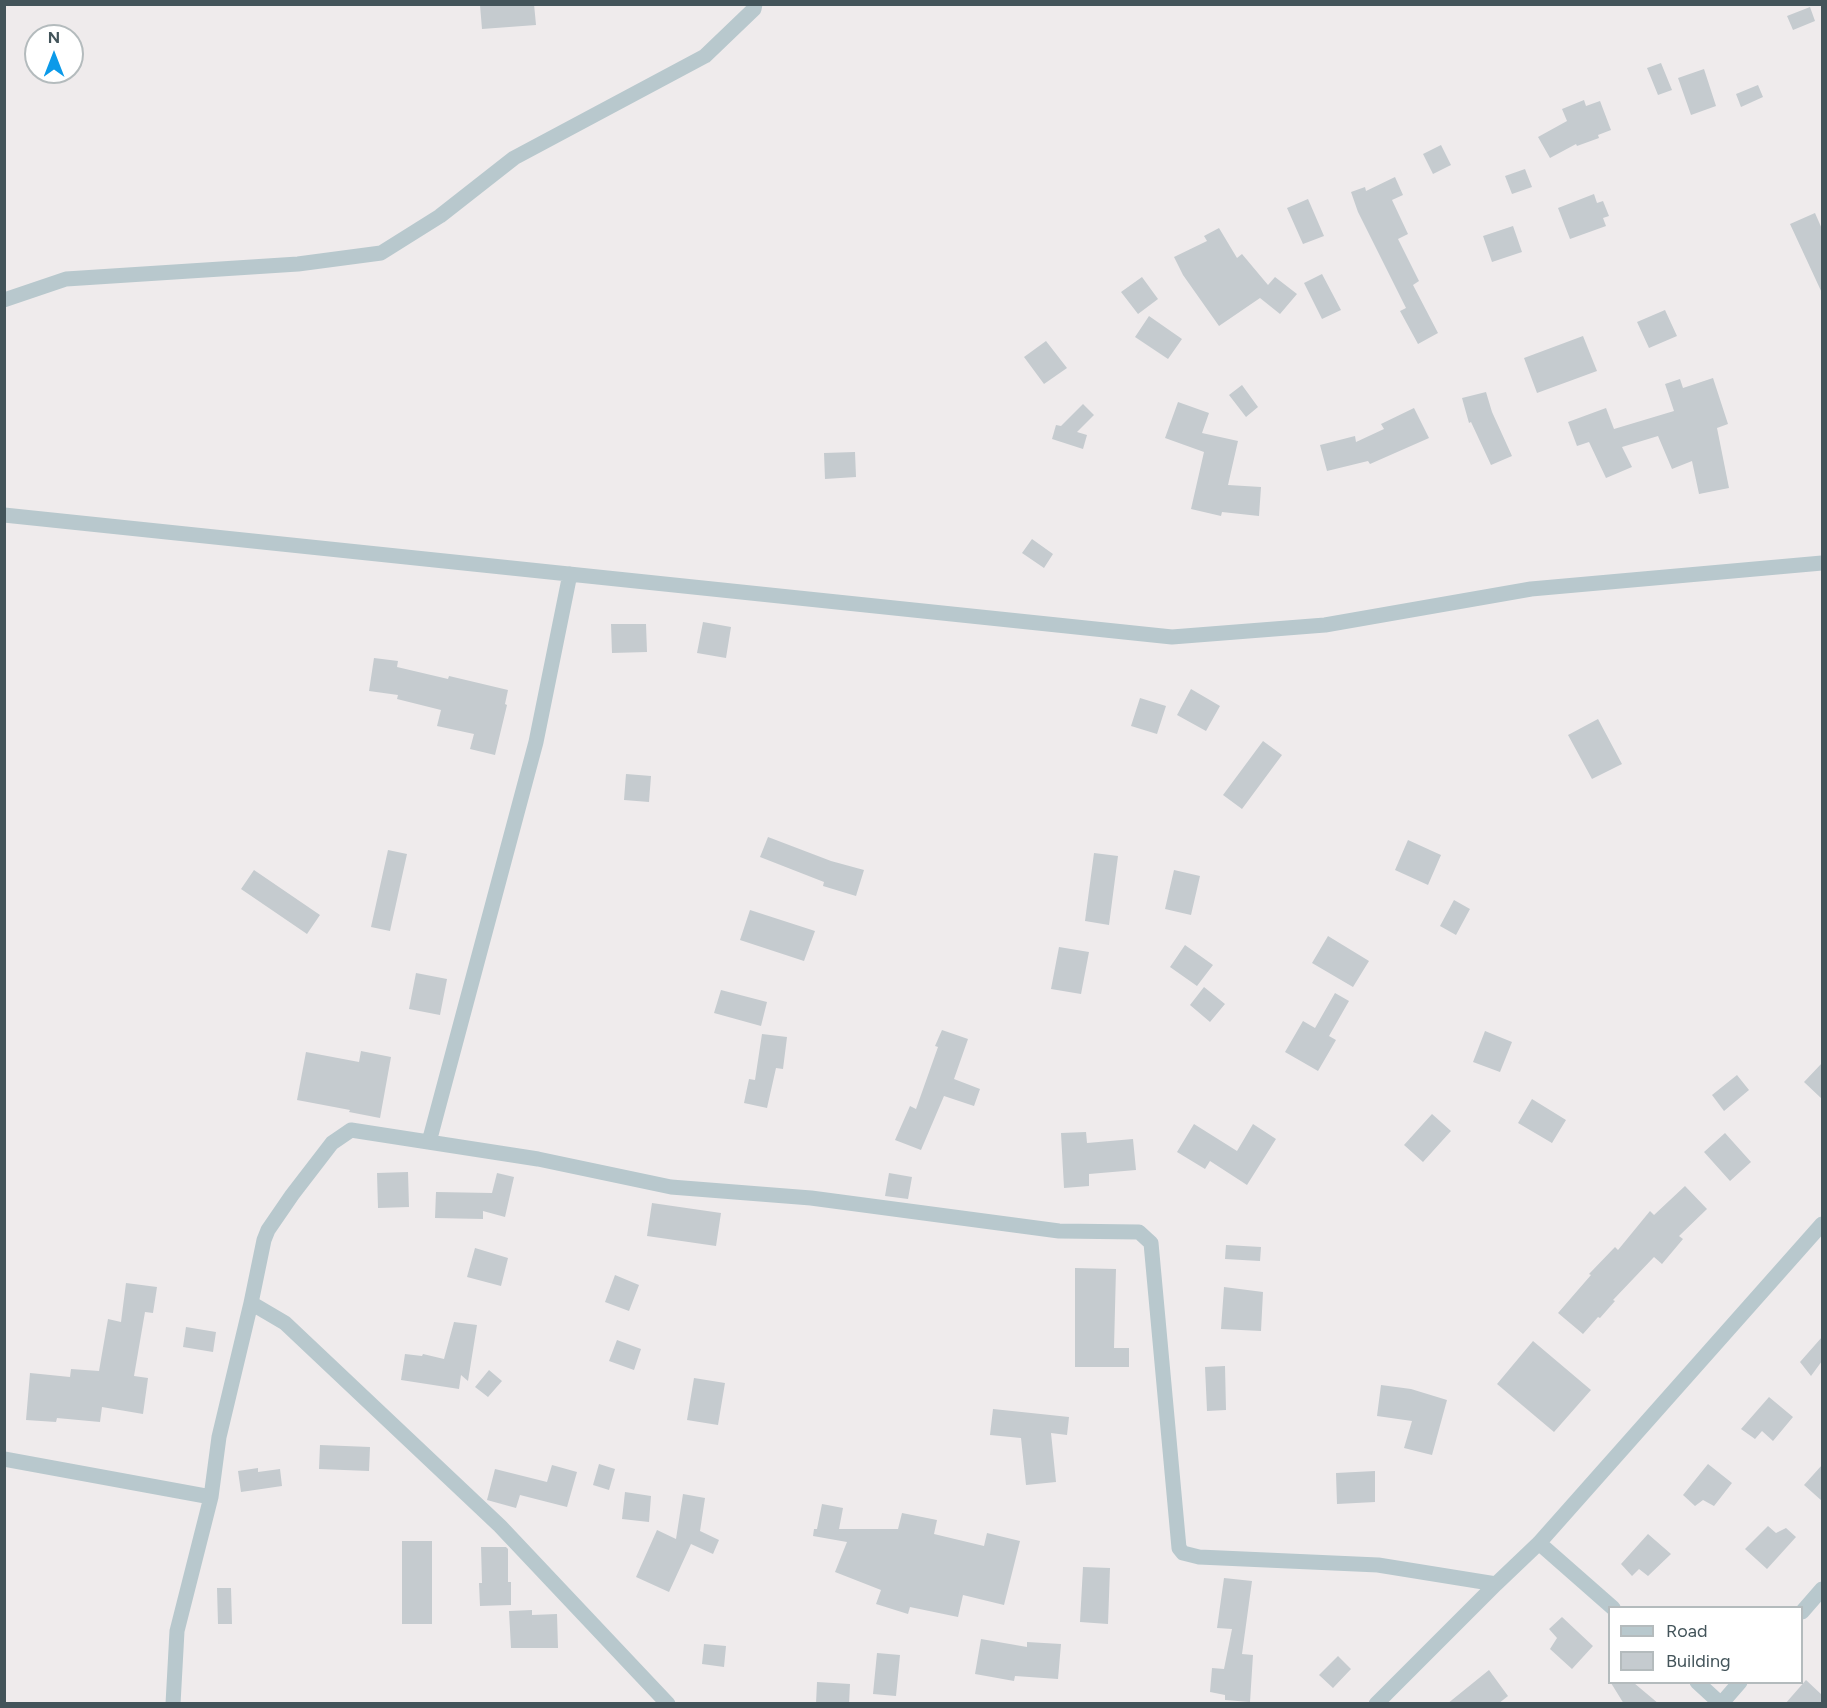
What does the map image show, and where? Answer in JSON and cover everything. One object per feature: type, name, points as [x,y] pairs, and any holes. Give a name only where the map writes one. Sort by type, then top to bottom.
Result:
[{"type":"street","points":[[4,300],[66,279],[298,264],[381,253],[440,216],[514,158],[705,56],[754,9],[754,4]]},
{"type":"street","points":[[4,515],[1172,638],[1325,625],[1531,589],[1822,563]]},
{"type":"street","points":[[429,1142],[537,742],[570,574]]},
{"type":"street","points":[[173,1704],[177,1631],[211,1497],[219,1437],[264,1240],[268,1230],[292,1195],[332,1143],[351,1130],[538,1159],[671,1187],[811,1198],[1059,1231],[1139,1232],[1151,1244],[1179,1548],[1183,1553],[1199,1557],[1378,1565],[1496,1584]]},
{"type":"street","points":[[1376,1704],[1539,1543],[1822,1224]]},
{"type":"street","points":[[251,1303],[285,1323],[500,1526],[668,1704]]},
{"type":"street","points":[[4,1459],[211,1497]]},
{"type":"street","points":[[1539,1543],[1611,1606]]},
{"type":"street","points":[[1803,1611],[1822,1589]]},
{"type":"street","points":[[1698,1684],[1721,1704],[1739,1684]]},
{"type":"building","points":[[534,4],[536,25],[482,29],[480,5]]},
{"type":"building","points":[[1810,7],[1815,21],[1793,30],[1787,16]]},
{"type":"building","points":[[1661,63],[1672,90],[1658,95],[1647,68]]},
{"type":"building","points":[[1704,69],[1716,106],[1691,115],[1678,78]]},
{"type":"building","points":[[1758,85],[1763,97],[1741,107],[1736,94]]},
{"type":"building","points":[[1584,100],[1586,106],[1600,101],[1611,130],[1598,135],[1599,138],[1577,146],[1576,144],[1550,158],[1538,137],[1567,121],[1562,109]]},
{"type":"building","points":[[1441,145],[1451,165],[1433,174],[1423,154]]},
{"type":"building","points":[[1525,169],[1532,187],[1512,194],[1505,176]]},
{"type":"building","points":[[1395,177],[1403,195],[1392,200],[1408,234],[1398,239],[1419,281],[1413,285],[1438,333],[1418,344],[1400,311],[1406,308],[1358,212],[1351,192],[1365,187],[1366,191]]},
{"type":"building","points":[[1594,194],[1597,203],[1603,201],[1609,216],[1603,218],[1606,226],[1570,239],[1558,208]]},
{"type":"building","points":[[1308,199],[1324,236],[1303,244],[1287,208]]},
{"type":"building","points":[[1815,213],[1822,229],[1822,293],[1790,224]]},
{"type":"building","points":[[1513,226],[1522,252],[1492,262],[1483,236]]},
{"type":"building","points":[[1219,228],[1237,258],[1242,254],[1268,285],[1275,277],[1297,294],[1280,314],[1260,298],[1219,326],[1183,275],[1174,257],[1207,241],[1204,236]]},
{"type":"building","points":[[1322,274],[1341,310],[1322,319],[1304,283]]},
{"type":"building","points":[[1142,277],[1158,299],[1138,314],[1121,292]]},
{"type":"building","points":[[1665,310],[1677,336],[1649,348],[1637,322]]},
{"type":"building","points":[[1149,316],[1182,339],[1168,359],[1135,337]]},
{"type":"building","points":[[1583,336],[1597,371],[1537,393],[1524,358]]},
{"type":"building","points":[[1046,341],[1067,368],[1044,384],[1024,357]]},
{"type":"building","points":[[1713,378],[1728,424],[1717,428],[1729,488],[1699,494],[1692,461],[1672,469],[1658,436],[1622,447],[1632,467],[1606,478],[1589,442],[1577,446],[1568,422],[1606,408],[1614,429],[1674,411],[1665,384],[1680,379],[1683,388]]},
{"type":"building","points":[[1242,385],[1258,407],[1246,417],[1229,395]]},
{"type":"building","points":[[1486,392],[1492,412],[1512,456],[1491,465],[1471,422],[1469,423],[1462,398]]},
{"type":"building","points":[[1178,402],[1209,413],[1202,433],[1238,441],[1228,485],[1261,487],[1259,516],[1222,512],[1221,516],[1191,509],[1204,452],[1165,438]]},
{"type":"building","points":[[1083,404],[1094,415],[1077,432],[1087,435],[1083,449],[1052,439],[1056,425],[1061,426]]},
{"type":"building","points":[[1414,408],[1429,438],[1370,464],[1368,461],[1327,471],[1320,445],[1355,436],[1356,442],[1384,429],[1381,424]]},
{"type":"building","points":[[855,452],[856,477],[825,479],[824,453]]},
{"type":"building","points":[[1032,539],[1053,554],[1044,568],[1022,553]]},
{"type":"building","points":[[703,622],[731,627],[726,658],[697,653]]},
{"type":"building","points":[[611,624],[646,624],[647,652],[612,653]]},
{"type":"building","points":[[374,658],[398,661],[397,667],[508,690],[505,704],[507,705],[495,755],[470,749],[474,734],[437,726],[441,710],[397,699],[398,695],[369,691]]},
{"type":"building","points":[[1191,689],[1220,706],[1206,731],[1177,715]]},
{"type":"building","points":[[1140,698],[1166,706],[1157,734],[1131,726]]},
{"type":"building","points":[[1598,719],[1622,764],[1592,779],[1568,735]]},
{"type":"building","points":[[1263,741],[1282,755],[1242,809],[1223,795]]},
{"type":"building","points":[[626,774],[651,776],[649,802],[624,800]]},
{"type":"building","points":[[768,837],[831,861],[864,870],[856,896],[823,886],[824,882],[760,857]]},
{"type":"building","points":[[1408,840],[1441,855],[1428,885],[1395,870]]},
{"type":"building","points":[[388,850],[407,854],[390,931],[371,927]]},
{"type":"building","points":[[1094,853],[1118,856],[1109,925],[1085,921]]},
{"type":"building","points":[[254,870],[320,915],[307,934],[241,889]]},
{"type":"building","points":[[1174,870],[1200,876],[1191,915],[1165,909]]},
{"type":"building","points":[[1454,900],[1470,909],[1456,935],[1440,926]]},
{"type":"building","points":[[750,910],[815,931],[804,961],[740,940]]},
{"type":"building","points":[[1328,936],[1369,961],[1353,987],[1312,963]]},
{"type":"building","points":[[1185,945],[1213,965],[1197,986],[1170,967]]},
{"type":"building","points":[[1059,947],[1089,952],[1081,994],[1051,989]]},
{"type":"building","points":[[416,973],[447,979],[440,1015],[409,1009]]},
{"type":"building","points":[[1204,987],[1225,1004],[1210,1022],[1190,1005]]},
{"type":"building","points":[[721,990],[767,1002],[761,1026],[714,1013]]},
{"type":"building","points":[[1335,993],[1349,1001],[1329,1036],[1336,1040],[1318,1071],[1285,1052],[1303,1021],[1315,1028]]},
{"type":"building","points":[[942,1030],[968,1039],[954,1079],[980,1089],[974,1106],[944,1096],[921,1150],[895,1140],[910,1106],[916,1109]]},
{"type":"building","points":[[1485,1031],[1512,1042],[1500,1072],[1473,1062]]},
{"type":"building","points":[[762,1034],[787,1037],[783,1069],[776,1068],[767,1108],[744,1103],[749,1079],[755,1080]]},
{"type":"building","points":[[361,1051],[391,1057],[380,1118],[297,1100],[306,1052],[359,1062]]},
{"type":"building","points":[[1822,1063],[1822,1099],[1804,1082]]},
{"type":"building","points":[[1737,1075],[1749,1090],[1724,1111],[1712,1095]]},
{"type":"building","points":[[1532,1099],[1566,1120],[1552,1143],[1518,1123]]},
{"type":"building","points":[[1432,1114],[1451,1131],[1423,1162],[1404,1145]]},
{"type":"building","points":[[1194,1124],[1237,1151],[1253,1124],[1276,1139],[1247,1185],[1210,1161],[1205,1169],[1177,1152]]},
{"type":"building","points":[[1086,1132],[1087,1143],[1133,1139],[1136,1170],[1089,1174],[1089,1186],[1064,1188],[1061,1133]]},
{"type":"building","points":[[1725,1133],[1751,1162],[1730,1181],[1704,1152]]},
{"type":"building","points":[[408,1172],[409,1207],[378,1208],[377,1173]]},
{"type":"building","points":[[497,1173],[514,1177],[505,1217],[483,1211],[483,1219],[435,1218],[436,1192],[492,1193]]},
{"type":"building","points":[[889,1173],[912,1177],[908,1199],[885,1196]]},
{"type":"building","points":[[1685,1186],[1707,1209],[1679,1236],[1683,1239],[1662,1264],[1654,1257],[1583,1334],[1558,1313],[1591,1275],[1589,1274],[1615,1247],[1618,1250],[1650,1211],[1654,1215]]},
{"type":"building","points":[[652,1203],[721,1213],[716,1246],[647,1236]]},
{"type":"building","points":[[1226,1245],[1261,1247],[1260,1261],[1225,1259]]},
{"type":"building","points":[[475,1248],[508,1258],[501,1286],[467,1277]]},
{"type":"building","points":[[1075,1268],[1116,1269],[1114,1348],[1129,1348],[1129,1367],[1075,1367]]},
{"type":"building","points":[[615,1275],[639,1285],[629,1311],[605,1302]]},
{"type":"building","points":[[126,1283],[157,1287],[153,1313],[145,1312],[134,1376],[148,1378],[143,1414],[102,1407],[100,1422],[57,1418],[56,1422],[26,1420],[30,1373],[70,1377],[71,1369],[99,1371],[108,1319],[121,1322]]},
{"type":"building","points":[[1224,1287],[1263,1292],[1261,1331],[1221,1329]]},
{"type":"building","points":[[454,1322],[477,1325],[468,1381],[461,1375],[459,1389],[401,1380],[405,1354],[422,1356],[423,1354],[444,1359]]},
{"type":"building","points":[[186,1327],[216,1332],[213,1352],[183,1347]]},
{"type":"building","points":[[1822,1337],[1822,1361],[1811,1376],[1800,1362]]},
{"type":"building","points":[[617,1340],[641,1349],[634,1370],[609,1361]]},
{"type":"building","points":[[1533,1341],[1591,1390],[1554,1432],[1497,1384]]},
{"type":"building","points":[[1225,1366],[1226,1410],[1207,1411],[1205,1367]]},
{"type":"building","points":[[489,1370],[502,1381],[488,1397],[475,1387]]},
{"type":"building","points":[[694,1378],[725,1383],[718,1425],[687,1420]]},
{"type":"building","points":[[1381,1385],[1411,1389],[1447,1400],[1432,1455],[1404,1448],[1412,1421],[1377,1416]]},
{"type":"building","points":[[1769,1397],[1793,1417],[1773,1441],[1762,1431],[1755,1439],[1741,1429]]},
{"type":"building","points":[[993,1409],[1069,1417],[1067,1435],[1051,1433],[1056,1482],[1026,1485],[1021,1438],[990,1435]]},
{"type":"building","points":[[320,1445],[370,1447],[369,1471],[319,1469]]},
{"type":"building","points":[[599,1464],[615,1469],[609,1490],[593,1485]]},
{"type":"building","points":[[1708,1464],[1732,1483],[1714,1506],[1703,1500],[1695,1506],[1683,1495]]},
{"type":"building","points":[[552,1465],[577,1472],[567,1507],[520,1495],[516,1508],[487,1500],[495,1469],[547,1482]]},
{"type":"building","points":[[1822,1465],[1822,1501],[1804,1485]]},
{"type":"building","points":[[258,1468],[258,1472],[280,1469],[282,1486],[241,1492],[238,1471]]},
{"type":"building","points":[[1375,1471],[1375,1502],[1337,1504],[1336,1473]]},
{"type":"building","points":[[625,1492],[651,1496],[649,1522],[622,1519]]},
{"type":"building","points":[[683,1494],[705,1498],[700,1531],[719,1540],[713,1554],[691,1544],[669,1592],[636,1577],[657,1530],[676,1539]]},
{"type":"building","points":[[822,1504],[843,1508],[839,1529],[898,1529],[902,1513],[937,1520],[934,1534],[984,1546],[987,1533],[1020,1541],[1004,1605],[963,1595],[958,1617],[910,1607],[908,1614],[876,1604],[881,1590],[835,1572],[847,1542],[813,1536],[814,1529],[817,1529]]},
{"type":"building","points":[[1768,1526],[1776,1533],[1786,1528],[1796,1537],[1767,1569],[1745,1549]]},
{"type":"building","points":[[1648,1534],[1671,1554],[1648,1576],[1639,1569],[1632,1576],[1621,1564]]},
{"type":"building","points":[[402,1541],[432,1541],[432,1624],[402,1624]]},
{"type":"building","points":[[481,1547],[506,1547],[508,1549],[511,1605],[480,1606]]},
{"type":"building","points":[[1083,1567],[1110,1568],[1108,1624],[1080,1622]]},
{"type":"building","points":[[1224,1578],[1252,1581],[1242,1654],[1253,1655],[1250,1702],[1225,1700],[1225,1695],[1210,1692],[1212,1668],[1224,1669],[1232,1629],[1217,1628]]},
{"type":"building","points":[[217,1588],[231,1588],[232,1624],[218,1624]]},
{"type":"building","points":[[532,1610],[532,1615],[557,1614],[558,1648],[511,1648],[509,1611]]},
{"type":"building","points":[[1562,1617],[1593,1646],[1572,1669],[1550,1649],[1557,1638],[1549,1629]]},
{"type":"building","points":[[981,1639],[1027,1647],[1027,1642],[1061,1644],[1058,1679],[1015,1676],[1014,1681],[975,1674]]},
{"type":"building","points":[[704,1644],[726,1646],[724,1667],[702,1664]]},
{"type":"building","points":[[877,1653],[900,1655],[896,1696],[873,1694]]},
{"type":"building","points":[[1338,1656],[1351,1669],[1333,1688],[1319,1675]]},
{"type":"building","points":[[1489,1670],[1508,1696],[1498,1704],[1447,1704]]},
{"type":"building","points":[[1806,1680],[1822,1695],[1822,1704],[1785,1704]]},
{"type":"building","points":[[817,1682],[850,1684],[849,1704],[816,1704]]},
{"type":"building","points":[[1612,1684],[1635,1684],[1659,1704],[1624,1704]]}]
